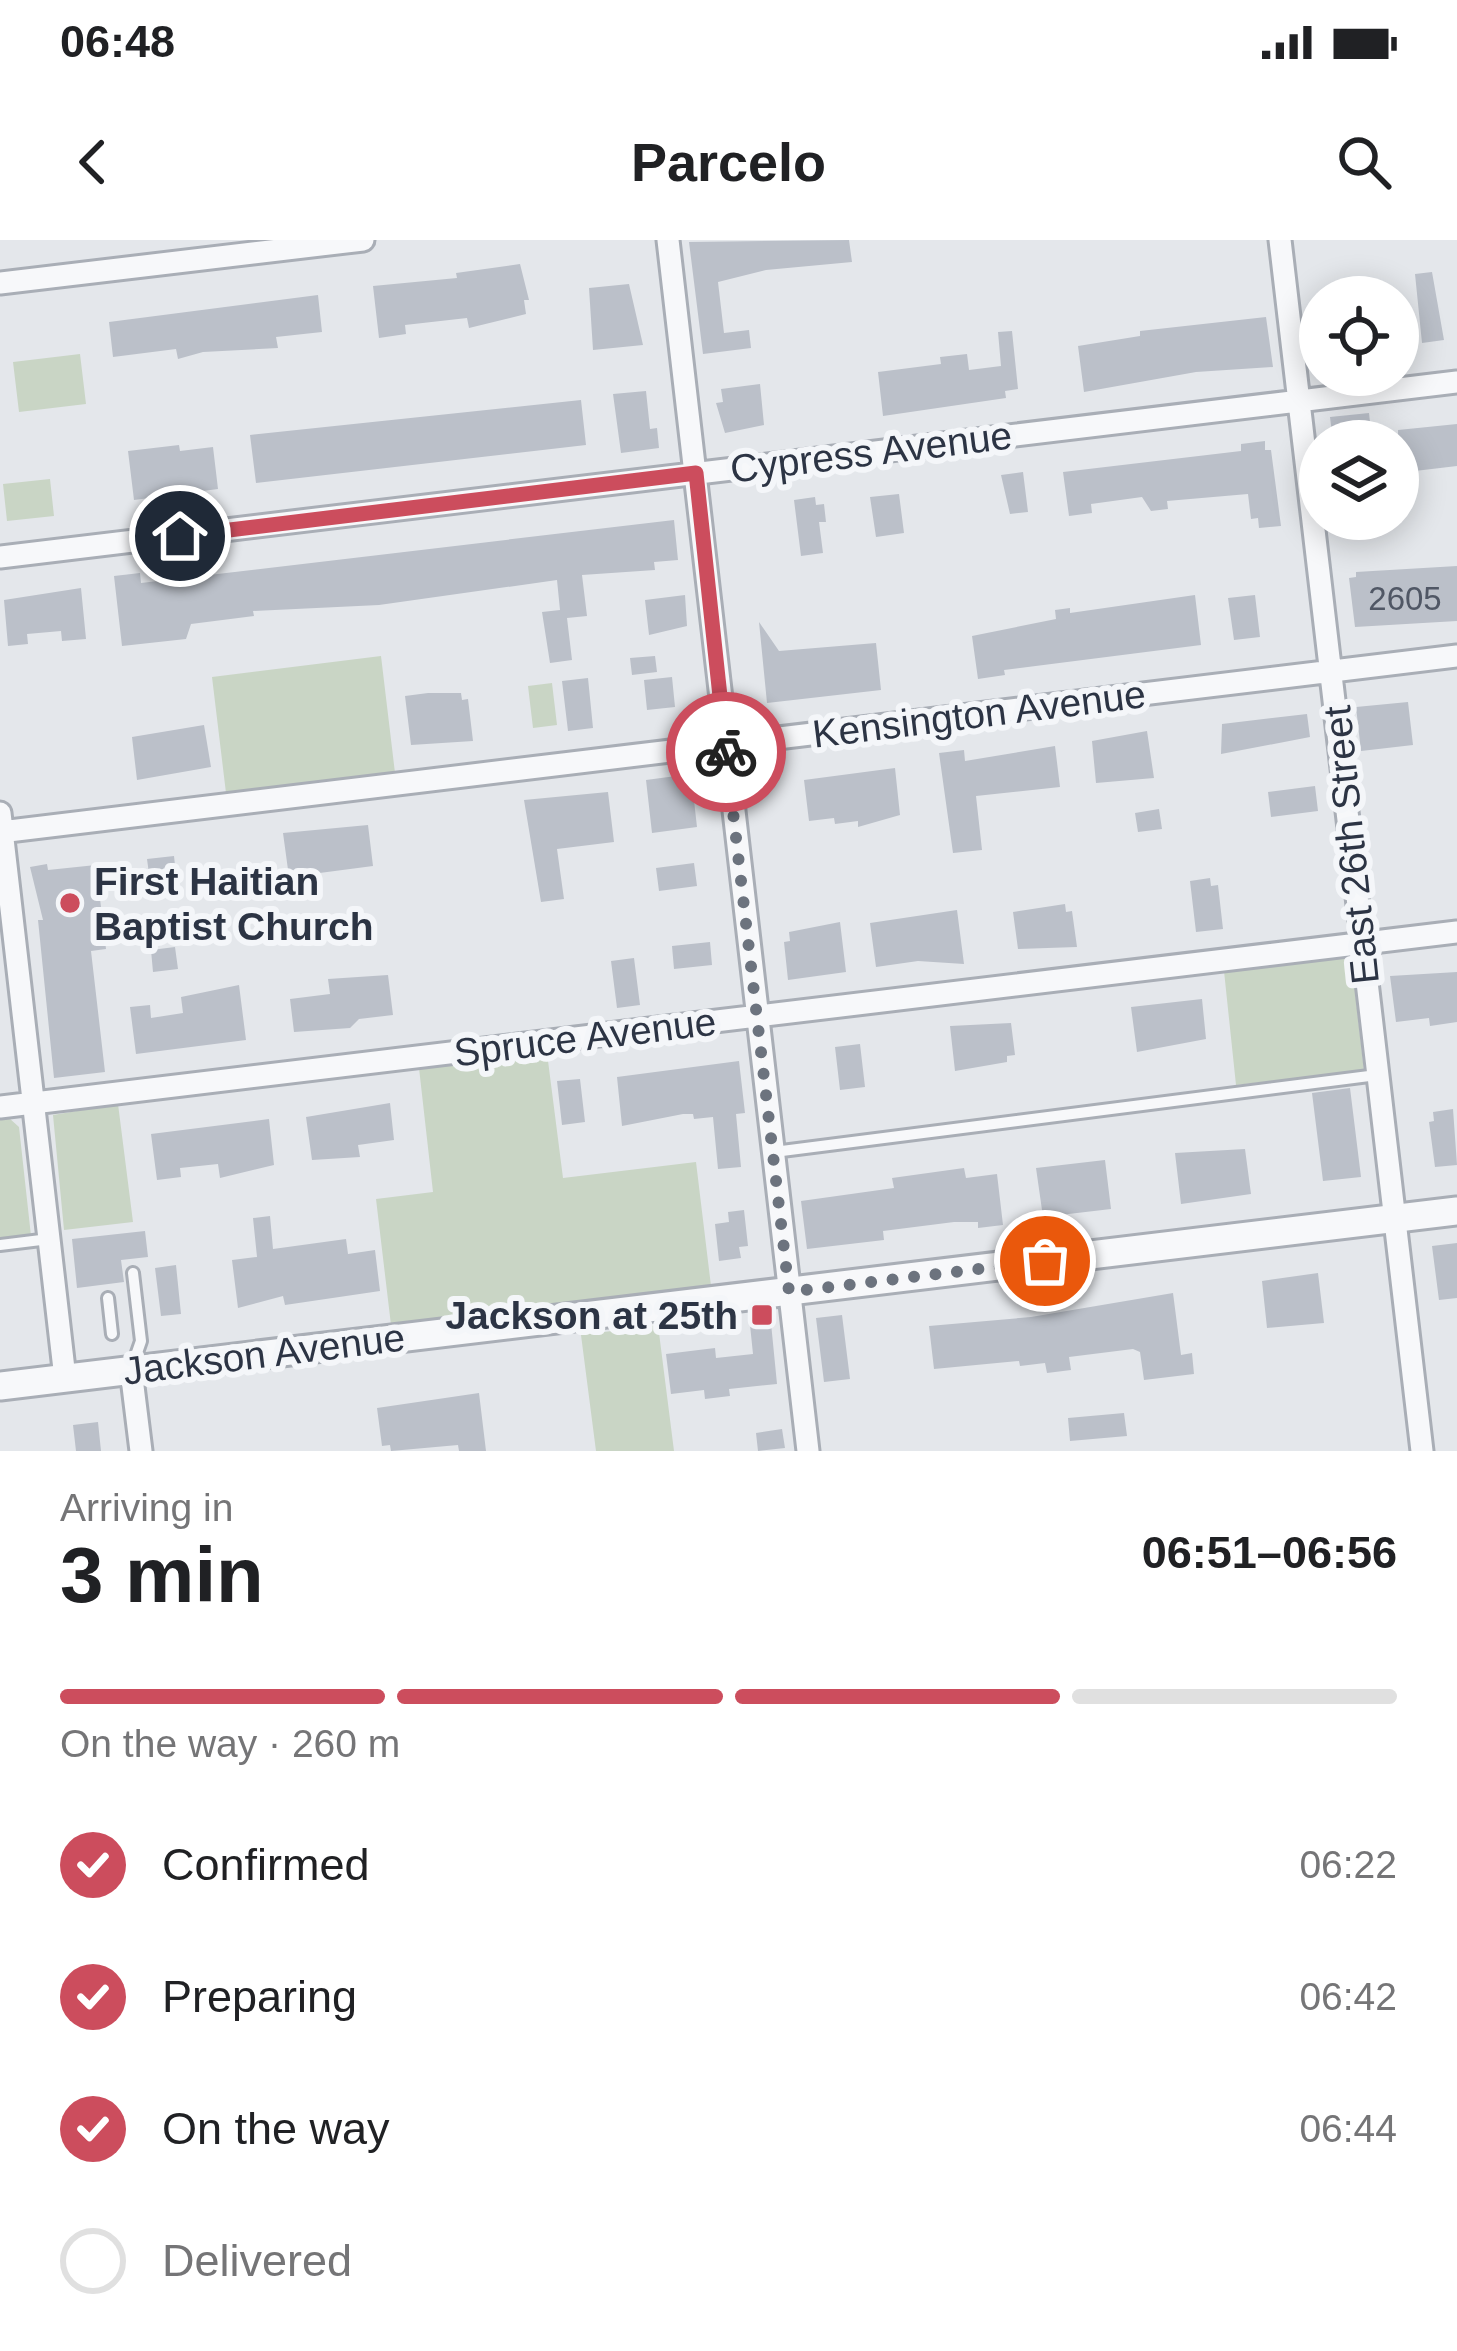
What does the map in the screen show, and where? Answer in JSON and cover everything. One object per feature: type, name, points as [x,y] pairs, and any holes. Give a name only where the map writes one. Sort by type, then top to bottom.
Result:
[{"type":"street","points":[[0,283],[363,240]]},
{"type":"street","points":[[668,240],[808,1451]]},
{"type":"street","name":"East 26th Street","points":[[1280,240],[1422,1451]]},
{"type":"street","name":"Cypress Avenue","points":[[0,557],[1457,382]]},
{"type":"street","name":"Kensington Avenue","points":[[1,826],[1457,656]]},
{"type":"street","points":[[1,826],[65,1378]]},
{"type":"street","name":"Spruce Avenue","points":[[0,1107],[1457,932]]},
{"type":"street","name":"Jackson Avenue","points":[[0,1386],[1457,1211]]},
{"type":"street","points":[[131,1370],[141,1451]]},
{"type":"lane","points":[[773,1152],[1377,1075]]},
{"type":"lane","points":[[0,1244],[49,1239]]},
{"type":"lane","points":[[131,1370],[141,1341],[133,1273]]},
{"type":"lane","points":[[108,1298],[112,1334]]},
{"type":"lane","points":[[110,1315],[137,1311]]},
{"type":"green space","points":[[80,354],[86,404],[19,412],[13,362]]},
{"type":"green space","points":[[50,479],[54,516],[7,521],[3,484]]},
{"type":"green space","points":[[381,656],[395,773],[226,793],[212,677]]},
{"type":"green space","points":[[552,683],[557,725],[533,728],[528,686]]},
{"type":"green space","points":[[1344,958],[1352,964],[1364,1071],[1236,1085],[1224,971]]},
{"type":"green space","points":[[547,1053],[563,1178],[696,1162],[711,1286],[391,1325],[376,1199],[433,1192],[419,1068]]},
{"type":"green space","points":[[118,1104],[133,1222],[64,1230],[53,1115]]},
{"type":"green space","points":[[9,1118],[19,1127],[31,1236],[0,1239],[0,1119]]},
{"type":"green space","points":[[658,1325],[674,1451],[596,1451],[581,1335]]},
{"type":"building","points":[[849,240],[852,262],[766,270],[718,282],[724,333],[749,330],[751,348],[703,354],[689,242]]},
{"type":"building","points":[[520,264],[529,300],[524,300],[526,314],[469,328],[467,318],[405,325],[406,334],[379,338],[373,286],[457,278],[456,273]]},
{"type":"building","points":[[1432,272],[1444,340],[1422,343],[1419,276],[1415,274]]},
{"type":"building","points":[[629,284],[643,345],[593,350],[589,288]]},
{"type":"building","points":[[318,295],[322,332],[276,337],[278,348],[203,352],[178,359],[176,349],[113,357],[109,322]]},
{"type":"building","points":[[1266,317],[1273,367],[1196,372],[1084,392],[1078,346],[1140,336],[1140,331]]},
{"type":"building","points":[[1012,331],[1018,389],[1005,391],[1006,398],[883,416],[878,372],[941,364],[940,357],[967,354],[969,370],[1001,366],[998,332]]},
{"type":"building","points":[[760,384],[764,425],[725,433],[716,403],[723,402],[721,389]]},
{"type":"building","points":[[646,391],[650,429],[657,428],[659,448],[621,453],[613,394]]},
{"type":"building","points":[[581,400],[586,445],[256,483],[250,435]]},
{"type":"building","points":[[1369,413],[1370,420],[1330,420]]},
{"type":"building","points":[[1457,424],[1457,466],[1419,471],[1419,428]]},
{"type":"building","points":[[1265,441],[1265,450],[1271,450],[1281,526],[1259,528],[1258,518],[1251,519],[1248,494],[1167,501],[1168,509],[1151,511],[1142,497],[1091,504],[1092,513],[1069,516],[1063,472],[1241,451],[1241,444]]},
{"type":"building","points":[[179,445],[180,451],[213,447],[218,489],[134,500],[128,451]]},
{"type":"building","points":[[1023,472],[1028,512],[1010,514],[1001,475]]},
{"type":"building","points":[[899,494],[904,533],[876,537],[870,497]]},
{"type":"building","points":[[815,497],[816,505],[824,504],[826,522],[819,522],[823,553],[801,556],[794,500]]},
{"type":"building","points":[[674,520],[678,560],[654,562],[655,570],[582,575],[587,616],[567,618],[572,660],[550,663],[542,612],[560,610],[557,580],[379,605],[253,611],[254,616],[191,624],[186,639],[122,646],[114,576],[140,573],[141,583]]},
{"type":"building","points":[[1457,566],[1457,621],[1355,627],[1349,578],[1356,577],[1356,572]]},
{"type":"building","points":[[81,588],[86,639],[62,641],[61,631],[27,634],[28,644],[8,646],[4,600]]},
{"type":"building","points":[[685,595],[687,626],[649,635],[645,600]]},
{"type":"building","points":[[1195,595],[1201,645],[1004,670],[1005,675],[978,679],[972,636],[1056,619],[1055,610],[1070,608],[1070,613]]},
{"type":"building","points":[[1255,595],[1260,637],[1234,640],[1228,598]]},
{"type":"building","points":[[759,622],[779,651],[876,643],[881,690],[767,703]]},
{"type":"building","points":[[655,656],[657,672],[632,675],[630,658]]},
{"type":"building","points":[[672,677],[675,707],[647,710],[644,680]]},
{"type":"building","points":[[588,678],[593,728],[568,731],[562,681]]},
{"type":"building","points":[[461,693],[462,700],[468,699],[473,741],[411,745],[405,696]]},
{"type":"building","points":[[1408,702],[1413,745],[1361,751],[1356,707]]},
{"type":"building","points":[[1307,714],[1310,737],[1221,754],[1222,724]]},
{"type":"building","points":[[204,725],[211,767],[137,780],[132,737]]},
{"type":"building","points":[[1147,731],[1154,778],[1096,783],[1092,741]]},
{"type":"building","points":[[1055,746],[1060,787],[976,796],[982,850],[953,853],[939,753],[964,750],[965,761]]},
{"type":"building","points":[[895,768],[900,815],[858,827],[858,821],[835,824],[834,818],[809,821],[804,780]]},
{"type":"building","points":[[691,774],[697,827],[652,833],[646,780]]},
{"type":"building","points":[[1315,786],[1318,811],[1271,817],[1268,792]]},
{"type":"building","points":[[608,792],[614,842],[557,849],[564,899],[541,902],[524,800]]},
{"type":"building","points":[[1159,809],[1162,829],[1138,832],[1135,813]]},
{"type":"building","points":[[368,825],[373,866],[289,877],[283,833]]},
{"type":"building","points":[[174,856],[178,893],[152,896],[147,859]]},
{"type":"building","points":[[694,863],[697,886],[659,891],[656,868]]},
{"type":"building","points":[[47,864],[48,870],[96,865],[106,949],[91,951],[105,1072],[54,1078],[38,920],[43,920],[30,867]]},
{"type":"building","points":[[1210,878],[1211,886],[1218,885],[1223,929],[1196,932],[1190,881]]},
{"type":"building","points":[[1065,904],[1066,912],[1072,911],[1077,947],[1018,949],[1013,912]]},
{"type":"building","points":[[957,910],[964,964],[918,961],[876,967],[870,923]]},
{"type":"building","points":[[840,922],[846,972],[788,980],[784,942],[790,941],[789,932]]},
{"type":"building","points":[[710,942],[712,965],[674,969],[672,946]]},
{"type":"building","points":[[175,947],[178,969],[153,972],[151,950]]},
{"type":"building","points":[[634,958],[640,1005],[617,1008],[611,961]]},
{"type":"building","points":[[1457,972],[1457,1022],[1430,1026],[1429,1018],[1396,1022],[1390,976]]},
{"type":"building","points":[[388,975],[393,1015],[359,1019],[350,1028],[294,1032],[290,999],[330,994],[328,979]]},
{"type":"building","points":[[239,985],[246,1040],[136,1054],[130,1007],[150,1005],[151,1018],[183,1013],[181,997]]},
{"type":"building","points":[[1202,999],[1206,1039],[1137,1052],[1131,1007]]},
{"type":"building","points":[[1011,1023],[1015,1055],[1007,1056],[1007,1062],[955,1071],[950,1026]]},
{"type":"building","points":[[860,1044],[865,1087],[840,1090],[835,1047]]},
{"type":"building","points":[[739,1061],[745,1113],[736,1114],[741,1167],[718,1169],[713,1117],[694,1119],[693,1114],[683,1114],[622,1126],[617,1077]]},
{"type":"building","points":[[580,1079],[585,1122],[562,1125],[557,1081]]},
{"type":"building","points":[[1350,1088],[1361,1177],[1323,1181],[1312,1093]]},
{"type":"building","points":[[390,1103],[394,1140],[358,1145],[360,1157],[312,1160],[306,1117]]},
{"type":"building","points":[[1453,1109],[1457,1165],[1435,1167],[1429,1122],[1434,1121],[1433,1112]]},
{"type":"building","points":[[269,1119],[274,1165],[220,1178],[218,1164],[180,1168],[181,1177],[157,1180],[151,1134]]},
{"type":"building","points":[[1245,1149],[1251,1194],[1181,1204],[1175,1153]]},
{"type":"building","points":[[1105,1160],[1111,1209],[1043,1217],[1036,1168]]},
{"type":"building","points":[[964,1168],[966,1178],[997,1174],[1003,1225],[978,1228],[978,1222],[954,1222],[883,1231],[884,1240],[807,1249],[801,1201],[894,1188],[892,1178]]},
{"type":"building","points":[[744,1210],[748,1246],[739,1247],[741,1258],[719,1261],[715,1224],[729,1222],[728,1212]]},
{"type":"building","points":[[270,1216],[273,1249],[346,1239],[348,1254],[375,1250],[380,1291],[285,1305],[283,1296],[238,1308],[232,1260],[257,1257],[253,1218]]},
{"type":"building","points":[[145,1231],[148,1257],[121,1260],[124,1282],[77,1288],[72,1239]]},
{"type":"building","points":[[1457,1243],[1457,1298],[1439,1300],[1432,1246]]},
{"type":"building","points":[[176,1265],[181,1314],[161,1316],[155,1268]]},
{"type":"building","points":[[1318,1273],[1324,1323],[1267,1328],[1262,1281]]},
{"type":"building","points":[[1173,1293],[1181,1355],[1192,1353],[1194,1374],[1144,1380],[1140,1352],[1133,1349],[1069,1357],[1071,1370],[1047,1373],[1045,1363],[1020,1366],[1019,1361],[934,1369],[929,1326],[1031,1317]]},
{"type":"building","points":[[842,1315],[850,1379],[824,1382],[816,1318]]},
{"type":"building","points":[[771,1323],[777,1384],[729,1389],[730,1396],[705,1399],[704,1390],[671,1394],[666,1354],[715,1348],[716,1358],[753,1354],[750,1325]]},
{"type":"building","points":[[479,1393],[486,1451],[459,1451],[458,1445],[391,1451],[390,1445],[382,1446],[377,1408]]},
{"type":"building","points":[[1124,1413],[1127,1436],[1070,1441],[1068,1418]]},
{"type":"building","points":[[98,1422],[101,1451],[76,1451],[73,1425]]},
{"type":"building","points":[[782,1429],[785,1448],[758,1451],[756,1433]]},
{"type":"way so far","points":[[726,752],[789,1292],[1045,1261]]},
{"type":"place","name":"First Haitian Baptist Church","points":[[70,903]]},
{"type":"place","name":"Jackson at 25th","points":[[762,1315]]},
{"type":"route","points":[[180,536],[696,473],[726,752]]}]
